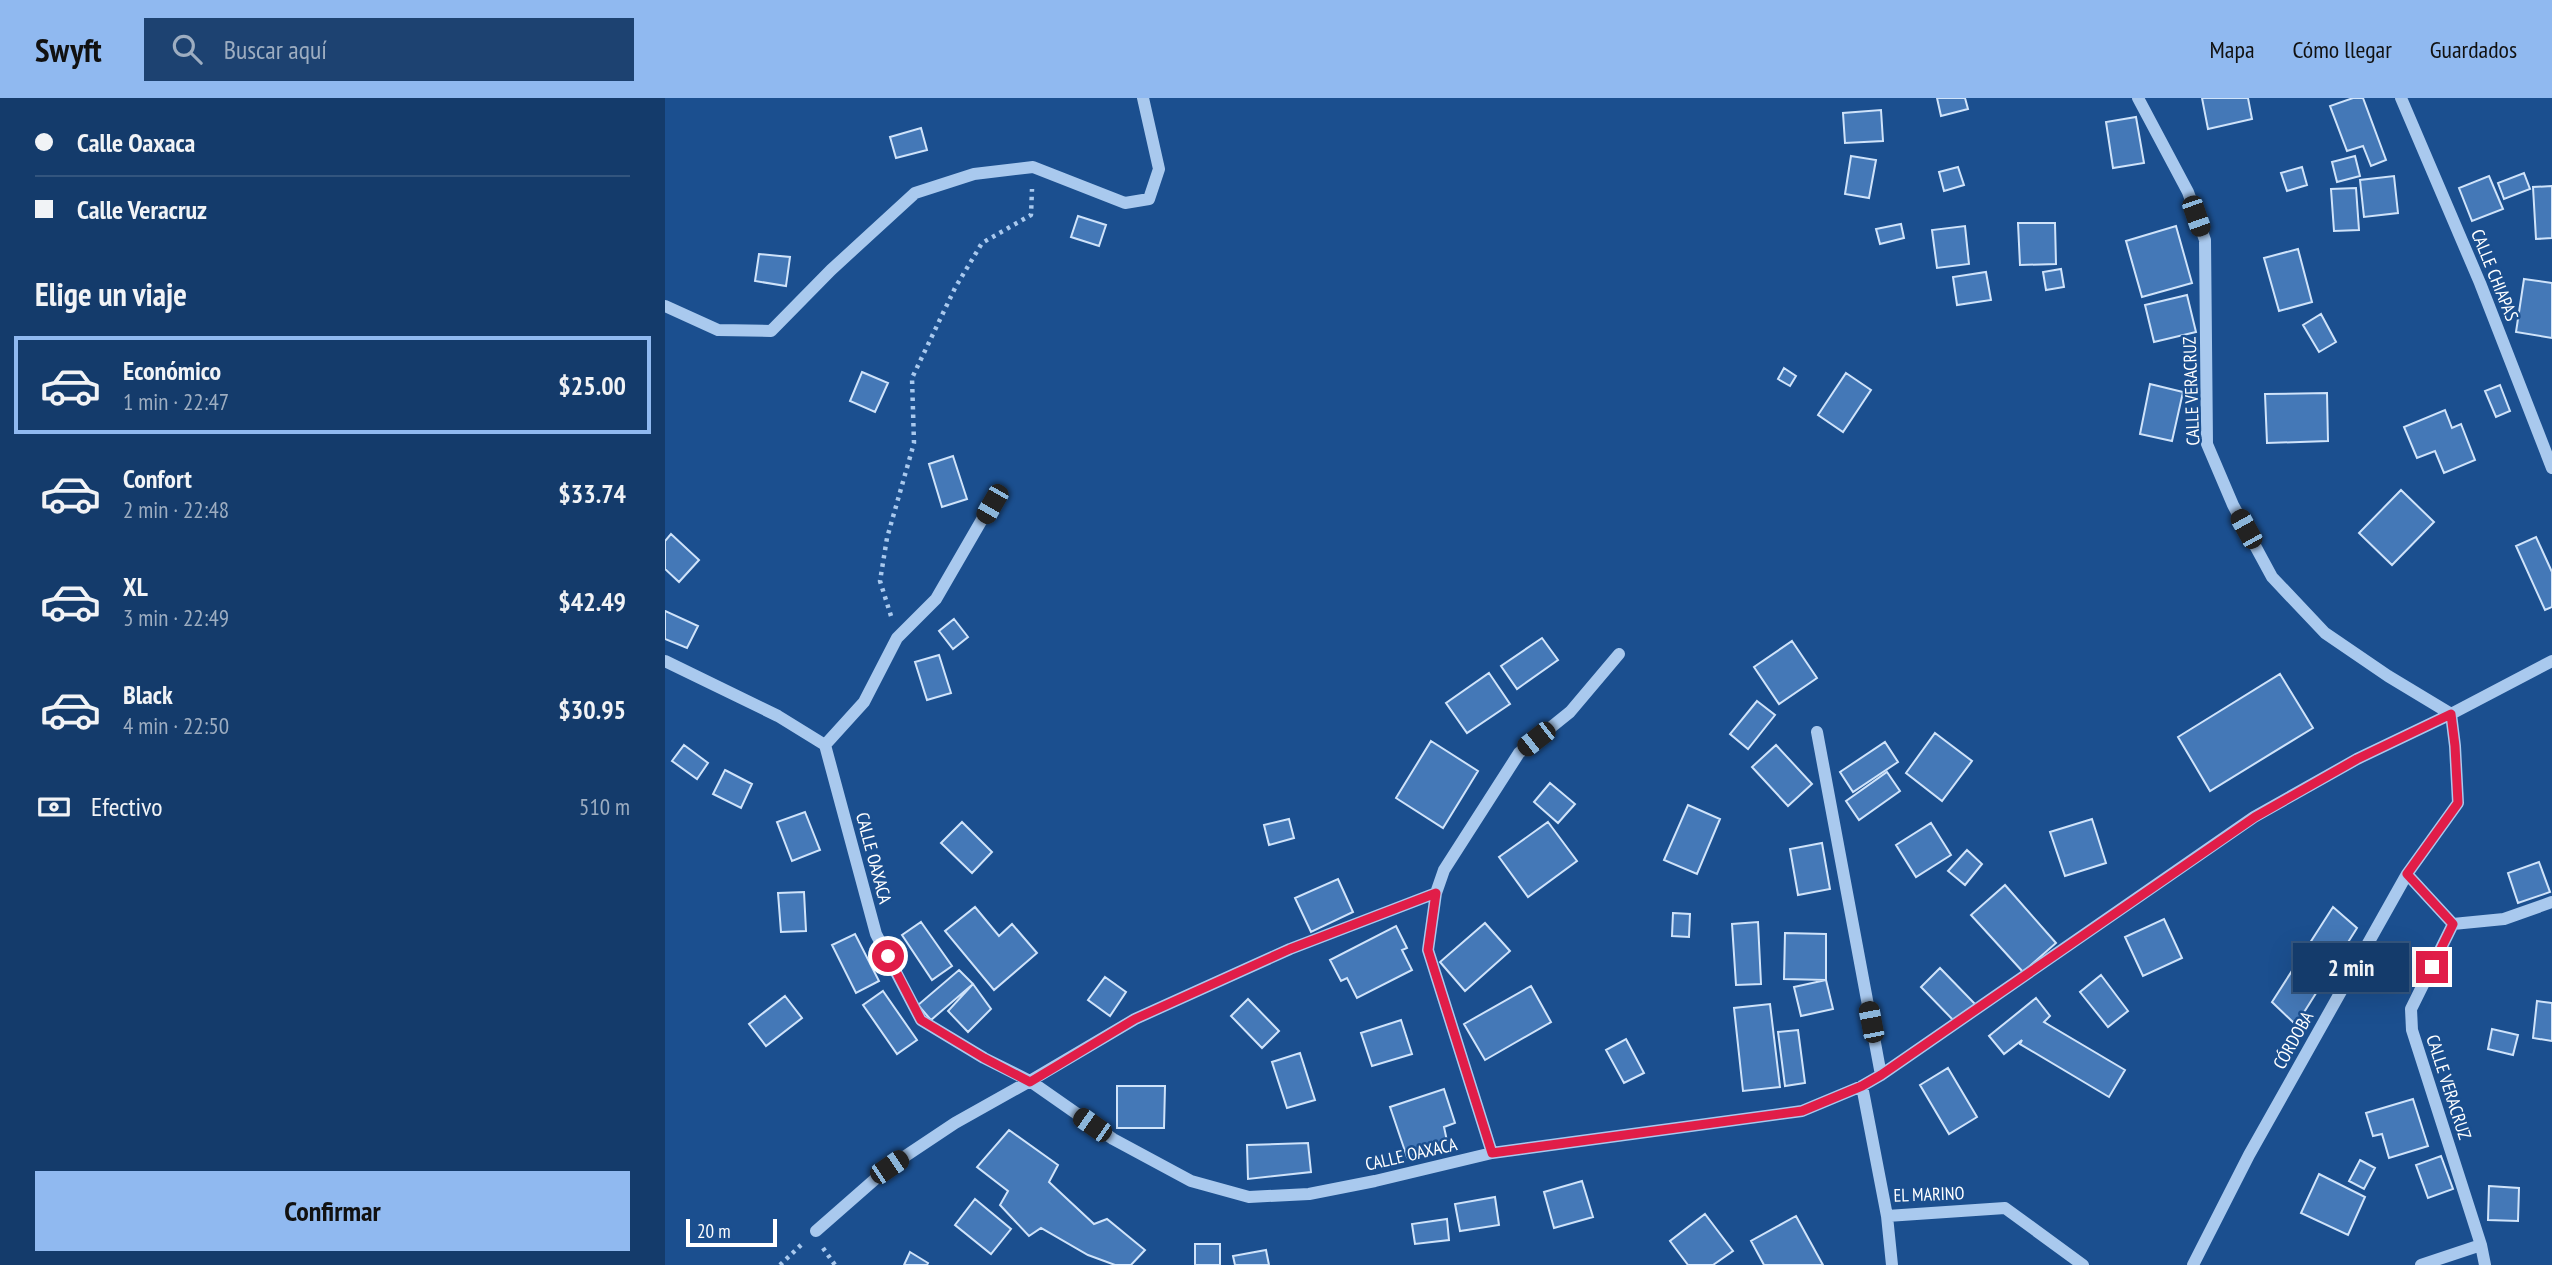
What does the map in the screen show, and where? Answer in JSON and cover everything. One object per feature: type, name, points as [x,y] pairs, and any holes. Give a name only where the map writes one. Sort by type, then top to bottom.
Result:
[{"type":"street","points":[[665,306],[718,330],[771,331],[831,270],[915,193],[974,174],[1033,167],[1125,203],[1149,199],[1159,169],[1143,98]]},
{"type":"street","name":"CALLE VERACRUZ","points":[[2138,98],[2188,192],[2205,240],[2207,444],[2232,505],[2272,577],[2325,633],[2388,676],[2451,714]]},
{"type":"street","name":"CALLE CHIAPAS","points":[[2401,98],[2480,283],[2552,468]]},
{"type":"street","points":[[665,661],[778,716],[825,746],[864,702],[897,638],[936,599],[992,504]]},
{"type":"street","points":[[1492,1153],[1428,950],[1436,893],[1444,870],[1519,753],[1570,712],[1619,654]]},
{"type":"street","name":"CALLE OAXACA","points":[[825,746],[876,934],[921,1020],[1030,1082],[1113,1139],[1191,1181],[1249,1197],[1309,1194],[1492,1153],[1802,1111],[1862,1086],[1881,1075],[2255,817],[2357,759],[2552,661]]},
{"type":"street","name":"CÓRDOBA","points":[[2193,1265],[2249,1155],[2407,874],[2458,803],[2451,714]]},
{"type":"street","points":[[1817,732],[1881,1075]]},
{"type":"street","points":[[2407,874],[2453,924],[2504,919],[2552,902]]},
{"type":"street","points":[[816,1230],[889,1167],[954,1123],[1030,1082],[1135,1019],[1290,949],[1436,893]]},
{"type":"street","name":"CALLE VERACRUZ","points":[[2453,924],[2411,1009],[2412,1030],[2481,1245],[2485,1265]]},
{"type":"street","name":"EL MARINO","points":[[1862,1086],[1887,1216],[2005,1208],[2083,1265]]},
{"type":"street","points":[[1887,1216],[1892,1265]]},
{"type":"street","points":[[2421,1265],[2481,1245]]},
{"type":"path","points":[[897,638],[880,581],[887,538],[915,443],[912,378],[955,288],[982,243],[1031,215],[1033,167]]},
{"type":"path","points":[[780,1265],[816,1230]]},
{"type":"building","points":[[1937,98],[1965,98],[1968,109],[1941,116]]},
{"type":"building","points":[[2202,98],[2248,98],[2252,119],[2208,129]]},
{"type":"building","points":[[2353,98],[2363,98],[2386,160],[2371,166],[2363,146],[2347,151],[2330,106]]},
{"type":"building","points":[[1881,110],[1883,141],[1845,143],[1843,113]]},
{"type":"building","points":[[2136,117],[2144,163],[2113,168],[2106,122]]},
{"type":"building","points":[[921,128],[927,150],[896,158],[890,137]]},
{"type":"building","points":[[1851,156],[1876,160],[1869,198],[1845,194]]},
{"type":"building","points":[[2355,156],[2360,176],[2337,182],[2332,162]]},
{"type":"building","points":[[1958,167],[1964,185],[1944,191],[1939,172]]},
{"type":"building","points":[[2302,167],[2307,185],[2287,191],[2281,173]]},
{"type":"building","points":[[2524,173],[2530,189],[2504,199],[2498,183]]},
{"type":"building","points":[[2394,176],[2398,213],[2364,217],[2360,180]]},
{"type":"building","points":[[2489,176],[2503,209],[2472,221],[2459,188]]},
{"type":"building","points":[[2552,186],[2552,238],[2536,239],[2533,187]]},
{"type":"building","points":[[2356,188],[2359,230],[2334,231],[2331,189]]},
{"type":"building","points":[[1078,216],[1106,225],[1099,246],[1071,237]]},
{"type":"building","points":[[2018,223],[2055,223],[2056,264],[2020,265]]},
{"type":"building","points":[[1901,224],[1904,238],[1880,244],[1876,229]]},
{"type":"building","points":[[1965,226],[1969,264],[1937,268],[1932,230]]},
{"type":"building","points":[[2176,226],[2192,283],[2142,297],[2126,241]]},
{"type":"building","points":[[2298,249],[2312,302],[2279,311],[2264,258]]},
{"type":"building","points":[[759,254],[790,257],[786,286],[755,281]]},
{"type":"building","points":[[2061,269],[2064,287],[2046,290],[2043,272]]},
{"type":"building","points":[[1986,272],[1991,300],[1957,305],[1953,277]]},
{"type":"building","points":[[2524,279],[2552,283],[2552,338],[2516,332]]},
{"type":"building","points":[[2187,295],[2196,332],[2154,342],[2145,305]]},
{"type":"building","points":[[2321,314],[2336,342],[2319,352],[2303,325]]},
{"type":"building","points":[[1784,368],[1796,376],[1790,386],[1778,379]]},
{"type":"building","points":[[862,372],[888,383],[875,412],[850,401]]},
{"type":"building","points":[[1846,373],[1871,390],[1843,432],[1818,415]]},
{"type":"building","points":[[2150,384],[2183,392],[2172,441],[2140,434]]},
{"type":"building","points":[[2500,385],[2510,411],[2496,417],[2485,391]]},
{"type":"building","points":[[2327,393],[2328,441],[2267,443],[2265,394]]},
{"type":"building","points":[[2445,410],[2452,428],[2461,424],[2475,460],[2444,473],[2435,451],[2417,458],[2404,427]]},
{"type":"building","points":[[953,456],[967,499],[942,507],[929,464]]},
{"type":"building","points":[[2401,490],[2434,522],[2392,565],[2359,533]]},
{"type":"building","points":[[671,534],[699,560],[679,582],[665,569],[665,541]]},
{"type":"building","points":[[2536,537],[2552,572],[2552,607],[2545,610],[2516,546]]},
{"type":"building","points":[[665,611],[698,626],[687,648],[665,639]]},
{"type":"building","points":[[954,619],[968,637],[953,649],[939,631]]},
{"type":"building","points":[[1542,638],[1558,660],[1517,689],[1501,666]]},
{"type":"building","points":[[1792,641],[1817,678],[1779,704],[1754,667]]},
{"type":"building","points":[[939,655],[951,693],[927,700],[915,662]]},
{"type":"building","points":[[1489,673],[1510,704],[1467,733],[1446,703]]},
{"type":"building","points":[[2280,674],[2313,728],[2210,791],[2178,737]]},
{"type":"building","points":[[1757,701],[1775,715],[1748,749],[1730,734]]},
{"type":"building","points":[[1935,733],[1972,761],[1942,801],[1906,773]]},
{"type":"building","points":[[1431,741],[1478,771],[1443,828],[1396,798]]},
{"type":"building","points":[[1885,742],[1898,762],[1853,792],[1840,772]]},
{"type":"building","points":[[684,745],[708,763],[697,779],[672,761]]},
{"type":"building","points":[[1776,745],[1812,784],[1788,806],[1752,767]]},
{"type":"building","points":[[725,770],[752,784],[741,808],[713,794]]},
{"type":"building","points":[[1887,772],[1900,791],[1859,820],[1846,801]]},
{"type":"building","points":[[1550,783],[1575,804],[1558,823],[1534,802]]},
{"type":"building","points":[[1688,805],[1720,819],[1697,874],[1664,860]]},
{"type":"building","points":[[805,812],[820,850],[792,861],[777,822]]},
{"type":"building","points":[[1289,819],[1294,838],[1269,845],[1264,825]]},
{"type":"building","points":[[2092,819],[2106,863],[2065,876],[2050,832]]},
{"type":"building","points":[[962,822],[992,852],[972,873],[941,843]]},
{"type":"building","points":[[1548,822],[1577,861],[1528,897],[1499,857]]},
{"type":"building","points":[[1931,823],[1951,855],[1916,877],[1896,845]]},
{"type":"building","points":[[1822,843],[1830,889],[1798,895],[1790,849]]},
{"type":"building","points":[[1967,850],[1982,864],[1965,885],[1948,871]]},
{"type":"building","points":[[2539,862],[2550,892],[2518,903],[2508,873]]},
{"type":"building","points":[[1338,879],[1353,912],[1311,932],[1295,898]]},
{"type":"building","points":[[2005,885],[2056,943],[2023,972],[1971,915]]},
{"type":"building","points":[[804,892],[806,931],[781,932],[778,893]]},
{"type":"building","points":[[975,907],[999,936],[1012,924],[1037,953],[994,990],[945,931]]},
{"type":"building","points":[[2333,907],[2357,928],[2296,1025],[2272,1002]]},
{"type":"building","points":[[1673,913],[1690,914],[1689,937],[1672,936]]},
{"type":"building","points":[[2164,919],[2182,958],[2143,976],[2125,937]]},
{"type":"building","points":[[921,922],[952,966],[932,980],[902,935]]},
{"type":"building","points":[[1758,922],[1761,984],[1736,985],[1732,924]]},
{"type":"building","points":[[1485,923],[1510,951],[1465,991],[1440,962]]},
{"type":"building","points":[[1396,926],[1407,948],[1402,950],[1412,970],[1357,998],[1347,978],[1341,981],[1330,960]]},
{"type":"building","points":[[1785,933],[1826,934],[1826,980],[1784,979]]},
{"type":"building","points":[[855,934],[879,981],[856,993],[832,945]]},
{"type":"building","points":[[1940,968],[1975,1004],[1956,1023],[1921,987]]},
{"type":"building","points":[[959,970],[973,984],[931,1020],[918,1005]]},
{"type":"building","points":[[2101,975],[2128,1011],[2108,1027],[2080,992]]},
{"type":"building","points":[[1105,977],[1126,992],[1110,1016],[1088,1000]]},
{"type":"building","points":[[1826,980],[1833,1009],[1801,1016],[1794,987]]},
{"type":"building","points":[[973,984],[991,1009],[968,1032],[948,1011]]},
{"type":"building","points":[[1531,986],[1551,1022],[1485,1060],[1464,1024]]},
{"type":"building","points":[[883,991],[917,1040],[897,1054],[863,1005]]},
{"type":"building","points":[[785,996],[802,1018],[766,1046],[749,1024]]},
{"type":"building","points":[[2036,998],[2050,1016],[2044,1022],[2125,1070],[2109,1097],[2020,1044],[2022,1040],[2004,1054],[1989,1036]]},
{"type":"building","points":[[1248,999],[1279,1031],[1262,1048],[1231,1016]]},
{"type":"building","points":[[2537,1001],[2552,1003],[2552,1041],[2533,1038]]},
{"type":"building","points":[[1770,1004],[1780,1087],[1743,1091],[1734,1008]]},
{"type":"building","points":[[1401,1020],[1412,1054],[1372,1066],[1361,1033]]},
{"type":"building","points":[[2492,1029],[2518,1035],[2513,1055],[2488,1049]]},
{"type":"building","points":[[1798,1030],[1805,1083],[1785,1086],[1778,1032]]},
{"type":"building","points":[[1626,1039],[1644,1073],[1624,1083],[1606,1050]]},
{"type":"building","points":[[1300,1053],[1315,1100],[1287,1108],[1272,1062]]},
{"type":"building","points":[[1948,1068],[1977,1117],[1949,1134],[1920,1085]]},
{"type":"building","points":[[1117,1086],[1165,1086],[1164,1128],[1117,1128]]},
{"type":"building","points":[[1444,1089],[1455,1123],[1444,1127],[1447,1141],[1407,1157],[1390,1107]]},
{"type":"building","points":[[2413,1099],[2428,1146],[2389,1158],[2382,1134],[2373,1136],[2366,1113]]},
{"type":"building","points":[[1009,1130],[1058,1165],[1049,1182],[1094,1224],[1107,1219],[1145,1250],[1131,1265],[1115,1265],[1088,1255],[1041,1228],[1029,1236],[1000,1205],[1008,1191],[977,1167]]},
{"type":"building","points":[[1308,1143],[1311,1172],[1248,1179],[1247,1145]]},
{"type":"building","points":[[2441,1156],[2453,1189],[2428,1198],[2416,1165]]},
{"type":"building","points":[[2360,1160],[2375,1168],[2364,1189],[2349,1181]]},
{"type":"building","points":[[2319,1174],[2365,1197],[2348,1235],[2301,1213]]},
{"type":"building","points":[[1582,1181],[1593,1217],[1554,1228],[1544,1192]]},
{"type":"building","points":[[2489,1186],[2519,1188],[2518,1221],[2488,1220]]},
{"type":"building","points":[[1495,1197],[1499,1225],[1460,1231],[1455,1204]]},
{"type":"building","points":[[975,1199],[1011,1229],[991,1254],[955,1225]]},
{"type":"building","points":[[1705,1214],[1733,1251],[1713,1265],[1688,1265],[1670,1241]]},
{"type":"building","points":[[1796,1216],[1823,1265],[1764,1265],[1751,1241]]},
{"type":"building","points":[[1447,1219],[1449,1240],[1415,1244],[1412,1224]]},
{"type":"building","points":[[1195,1244],[1220,1244],[1220,1265],[1195,1265]]},
{"type":"building","points":[[1266,1250],[1269,1265],[1235,1265],[1233,1256]]},
{"type":"building","points":[[910,1252],[928,1263],[927,1265],[904,1265]]},
{"type":"route","points":[[888,956],[921,1020],[1030,1082],[1135,1019],[1290,949],[1436,893],[1428,950],[1492,1153],[1802,1111],[1862,1086],[1881,1075],[2255,817],[2357,759],[2451,714],[2458,803],[2407,874],[2453,924],[2432,967]]}]
